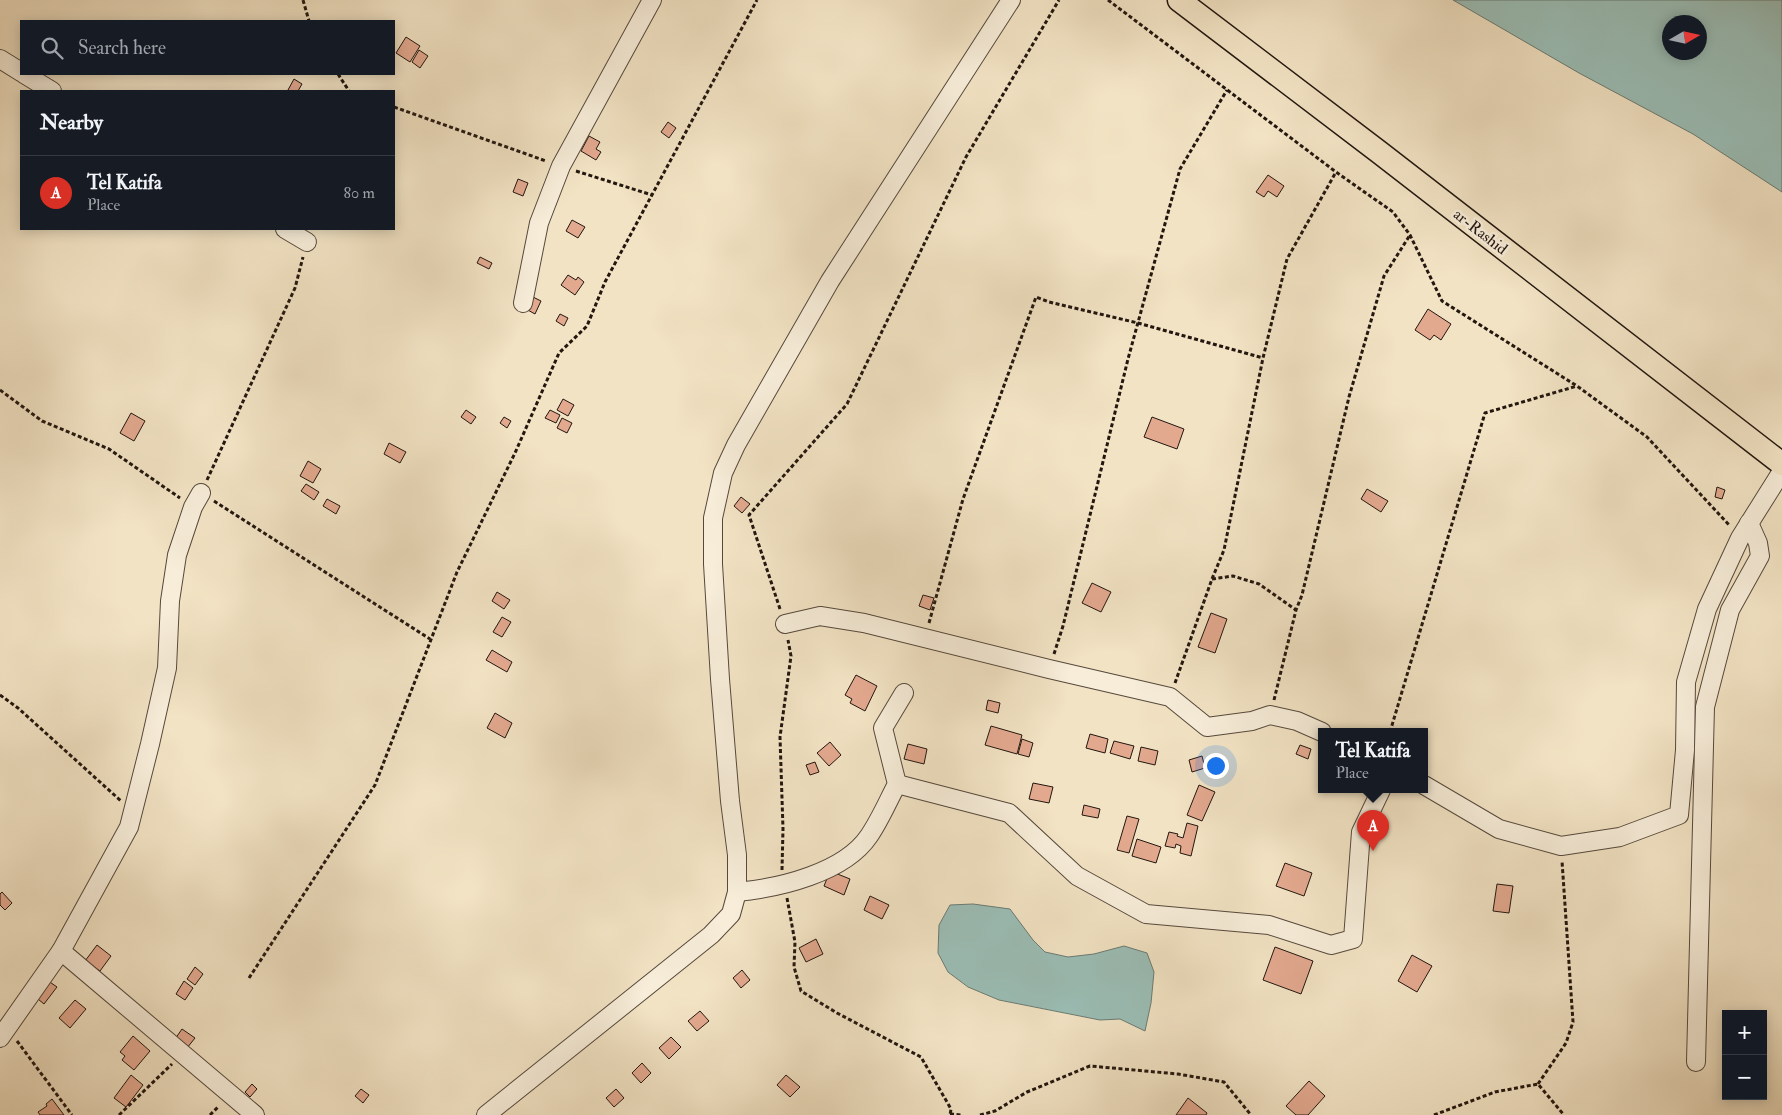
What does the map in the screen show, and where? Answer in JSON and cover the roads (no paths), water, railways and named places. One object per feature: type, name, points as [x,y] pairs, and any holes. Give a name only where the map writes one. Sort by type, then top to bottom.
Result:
[{"type":"main road","name":"ar-Rashid","points":[[1179,0],[1372,146],[1782,464]]},
{"type":"street","points":[[523,304],[539,223],[561,166],[652,0]]},
{"type":"street","points":[[486,1115],[711,936],[731,914],[737,892],[737,855],[730,801],[713,564],[713,518],[723,473],[736,445],[827,286],[1011,0]]},
{"type":"street","points":[[0,59],[20,72]]},
{"type":"street","points":[[25,75],[50,90]]},
{"type":"street","points":[[287,230],[307,242]]},
{"type":"street","points":[[1428,787],[1499,829],[1561,846],[1620,836],[1679,815],[1684,750],[1686,682],[1707,609],[1745,530],[1782,471]]},
{"type":"street","points":[[3,1032],[61,951],[129,827],[162,696],[167,668],[171,592],[177,555],[197,500]]},
{"type":"street","points":[[1696,1062],[1705,707],[1730,610],[1760,556],[1758,543],[1745,530]]},
{"type":"street","points":[[785,624],[820,616],[864,623],[1170,697],[1207,727],[1252,721],[1270,715],[1297,721],[1318,730]]},
{"type":"street","points":[[737,892],[785,885],[844,862],[869,837],[897,784],[883,728],[904,693]]},
{"type":"street","points":[[897,784],[1008,813],[1077,876],[1146,914],[1269,925],[1331,945],[1354,939],[1362,832],[1380,793]]},
{"type":"street","points":[[61,951],[255,1115]]},
{"type":"water","points":[[1453,0],[1782,0],[1782,192],[1693,134],[1579,73]]},
{"type":"water","points":[[973,904],[1010,909],[1033,940],[1045,952],[1068,957],[1094,954],[1124,946],[1147,953],[1154,972],[1151,1003],[1145,1031],[1120,1019],[1100,1020],[999,1000],[968,987],[948,972],[938,953],[939,925],[950,905]]},
{"type":"place","name":"Tel Katifa","points":[[1373,851]]}]
